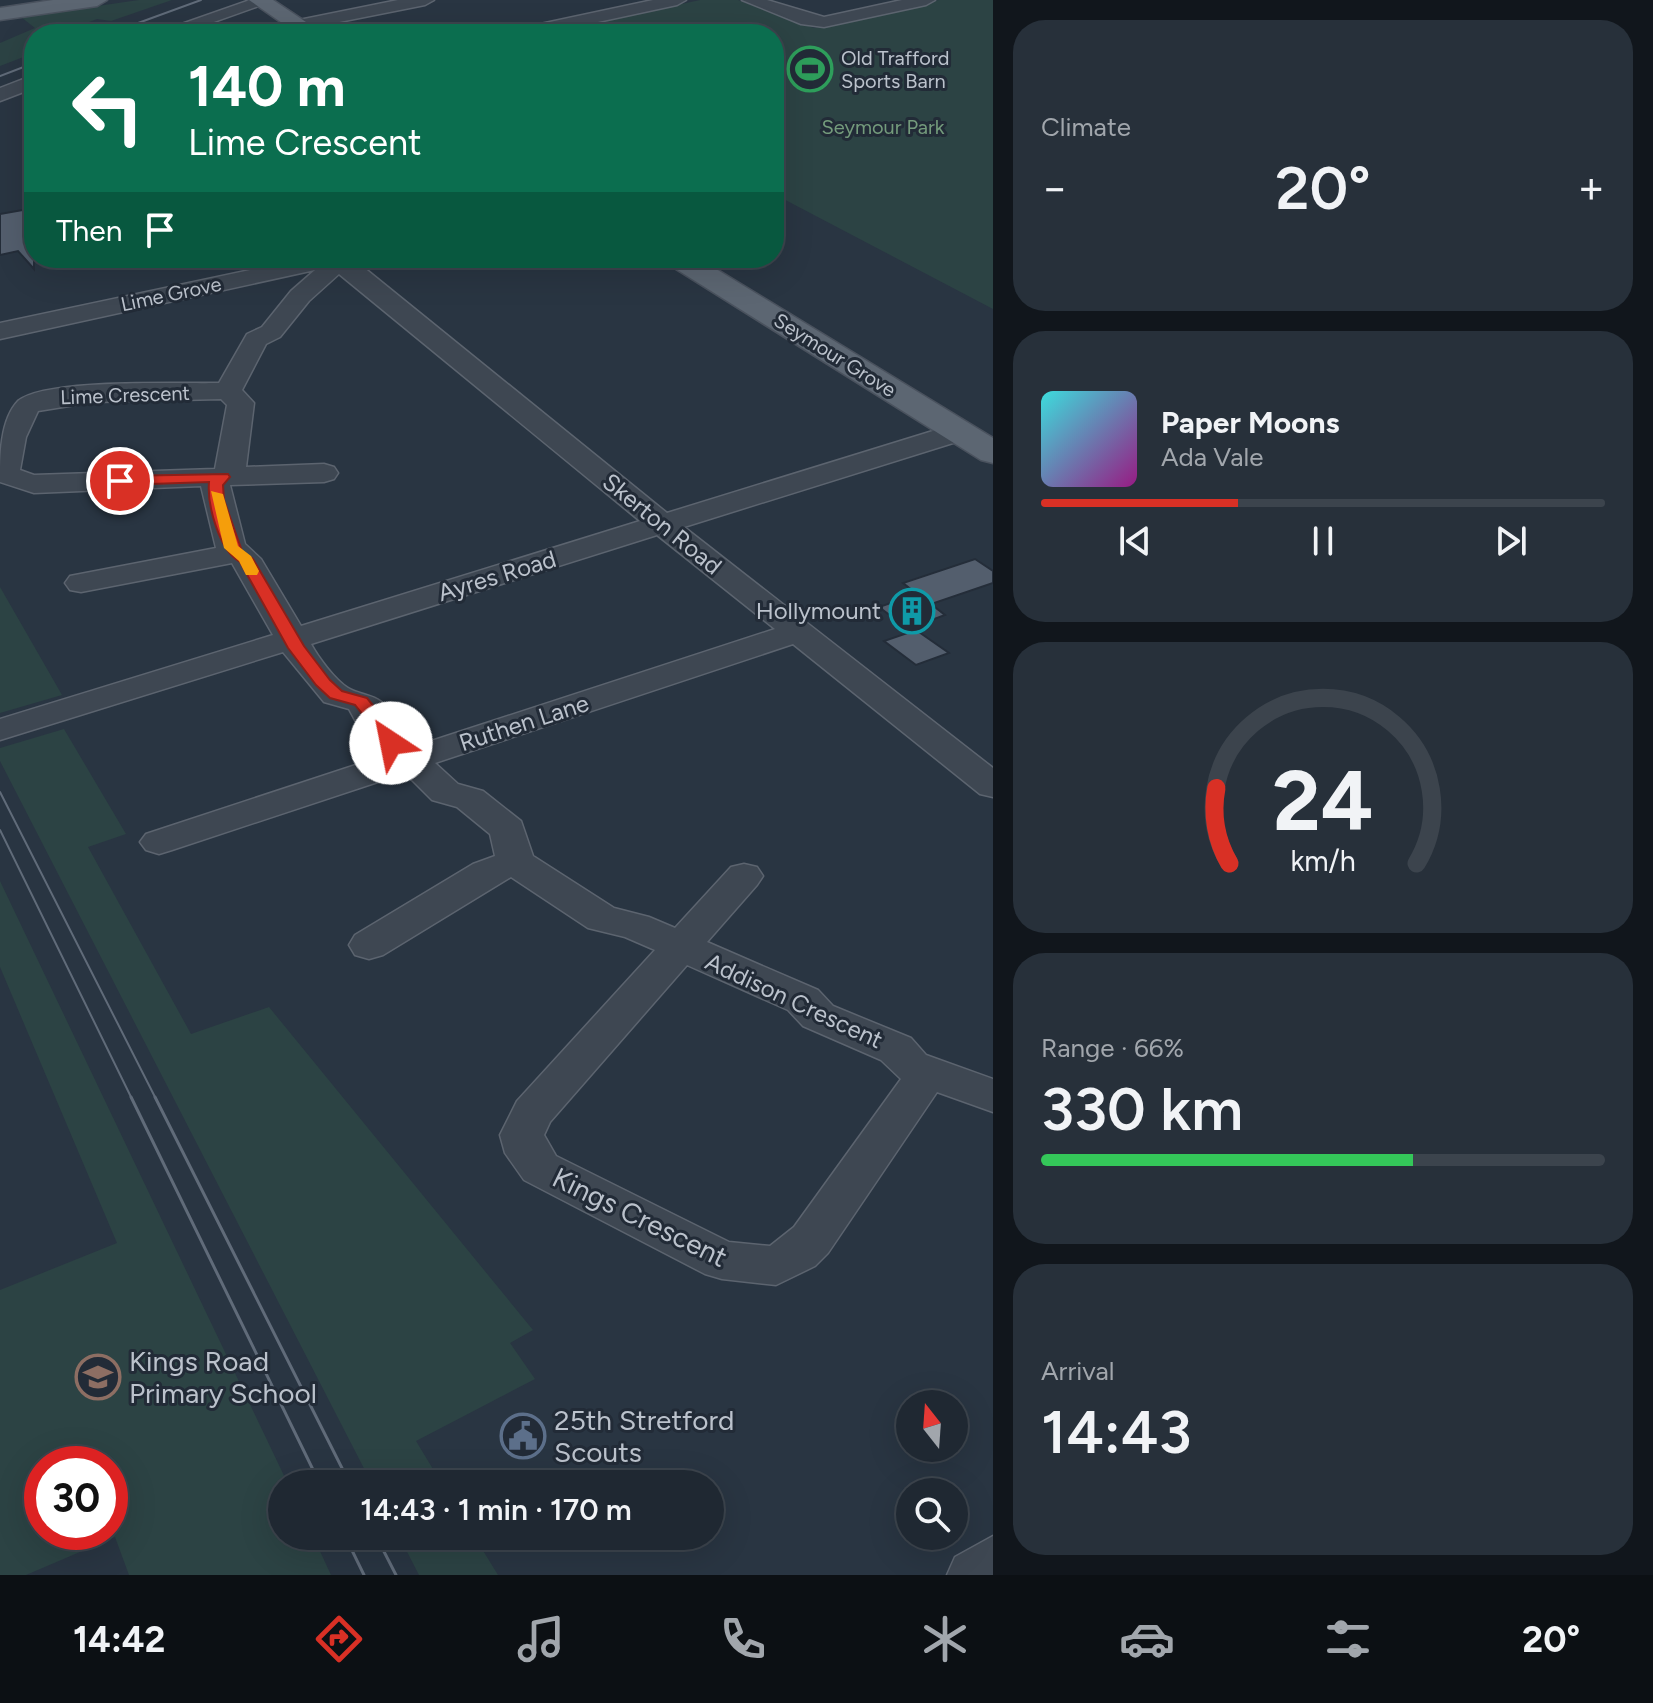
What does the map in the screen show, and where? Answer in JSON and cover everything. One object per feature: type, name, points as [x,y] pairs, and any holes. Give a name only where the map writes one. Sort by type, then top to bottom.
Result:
[{"type":"main road","points":[[0,14],[97,0]]},
{"type":"main road","points":[[260,1],[296,24]]},
{"type":"main road","name":"Seymour Grove","points":[[694,268],[993,453]]},
{"type":"main road","name":"Ayres Road","points":[[959,432],[993,421]]},
{"type":"street","points":[[332,24],[425,0]]},
{"type":"street","points":[[564,24],[677,0]]},
{"type":"street","points":[[751,0],[807,20],[824,22],[926,0]]},
{"type":"street","points":[[192,24],[260,1]]},
{"type":"street","points":[[0,95],[24,85]]},
{"type":"street","name":"Lime Grove","points":[[0,331],[295,268]]},
{"type":"street","points":[[235,553],[217,500],[215,483],[231,470],[241,406],[240,400],[228,391],[256,339],[271,332],[328,268]]},
{"type":"street","name":"Skerton Road","points":[[348,268],[663,525],[993,786]]},
{"type":"street","name":"Lime Crescent","points":[[223,477],[34,484],[10,478],[5,464],[23,410],[39,401],[65,396],[228,391]]},
{"type":"street","name":"Ayres Road","points":[[16,725],[959,432]]},
{"type":"street","points":[[223,477],[324,473]]},
{"type":"street","points":[[81,583],[235,553],[246,559],[292,639],[322,682],[336,695],[361,702],[372,714],[373,724],[445,792],[470,799],[508,829],[515,862],[486,873],[369,945]]},
{"type":"street","name":"Ruthen Lane","points":[[159,842],[798,632]]},
{"type":"street","name":"Addison Crescent","points":[[515,862],[602,919],[635,926],[803,1000],[818,1016],[889,1045],[911,1066],[993,1096]]},
{"type":"street","name":"Addison Crescent","points":[[679,948],[744,876]]},
{"type":"street","name":"Kings Crescent","points":[[679,948],[546,1095],[524,1125],[522,1135],[527,1153],[540,1168],[697,1249],[737,1264],[764,1267],[776,1266],[798,1253],[811,1240],[928,1073]]},
{"type":"street","points":[[974,1575],[993,1562]]},
{"type":"green space","points":[[139,0],[172,0],[111,21],[97,19],[84,24],[30,24],[21,17]]},
{"type":"green space","name":"Seymour Park","points":[[700,0],[738,0],[814,28],[939,0],[993,0],[993,309],[784,199],[784,24],[590,24]]},
{"type":"green space","points":[[24,33],[24,57],[0,66],[0,43]]},
{"type":"green space","points":[[0,587],[62,695],[0,713]]},
{"type":"green space","points":[[64,729],[126,834],[88,847],[191,1034],[269,1007],[533,1330],[510,1343],[535,1379],[416,1441],[434,1470],[365,1470],[0,761],[0,748]]},
{"type":"green space","name":"Kings Road Primary School","points":[[0,881],[281,1470],[268,1470],[268,1550],[319,1550],[331,1575],[129,1575],[120,1550],[128,1550],[128,1446],[24,1446],[24,1550],[85,1550],[26,1575],[0,1575],[0,1290],[117,1243],[0,967]]},
{"type":"green space","points":[[406,1550],[483,1550],[498,1575],[419,1575]]},
{"type":"building","points":[[24,210],[24,258],[18,251],[0,255],[0,214]]},
{"type":"building","name":"Hollymount","points":[[975,559],[993,571],[993,583],[931,604],[945,615],[908,629],[879,607],[917,594],[903,583]]},
{"type":"building","points":[[916,630],[949,653],[916,665],[884,641]]},
{"type":"tram line","points":[[135,24],[201,0]]},
{"type":"tram line","points":[[0,76],[24,67]]},
{"type":"tram line","points":[[0,792],[156,1099]]},
{"type":"tram line","points":[[0,830],[132,1099]]},
{"type":"tram line","points":[[131,1097],[313,1470]]},
{"type":"tram line","points":[[155,1097],[343,1470]]},
{"type":"tram line","points":[[352,1550],[364,1575]]},
{"type":"tram line","points":[[383,1550],[396,1575]]},
{"type":"slow traffic","points":[[216,494],[231,548],[246,559],[252,571]]},
{"type":"place","name":"Old Trafford Sports Barn","points":[[810,69]]},
{"type":"place","name":"Hollymount","points":[[912,611]]},
{"type":"place","name":"Kings Road Primary School","points":[[98,1377]]},
{"type":"place","name":"25th Stretford Scouts","points":[[523,1436]]},
{"type":"route","points":[[120,481],[223,477],[215,483],[223,526],[231,548],[246,559],[301,655],[320,674],[322,682],[336,695],[361,702],[372,714],[373,724],[391,743]]}]
